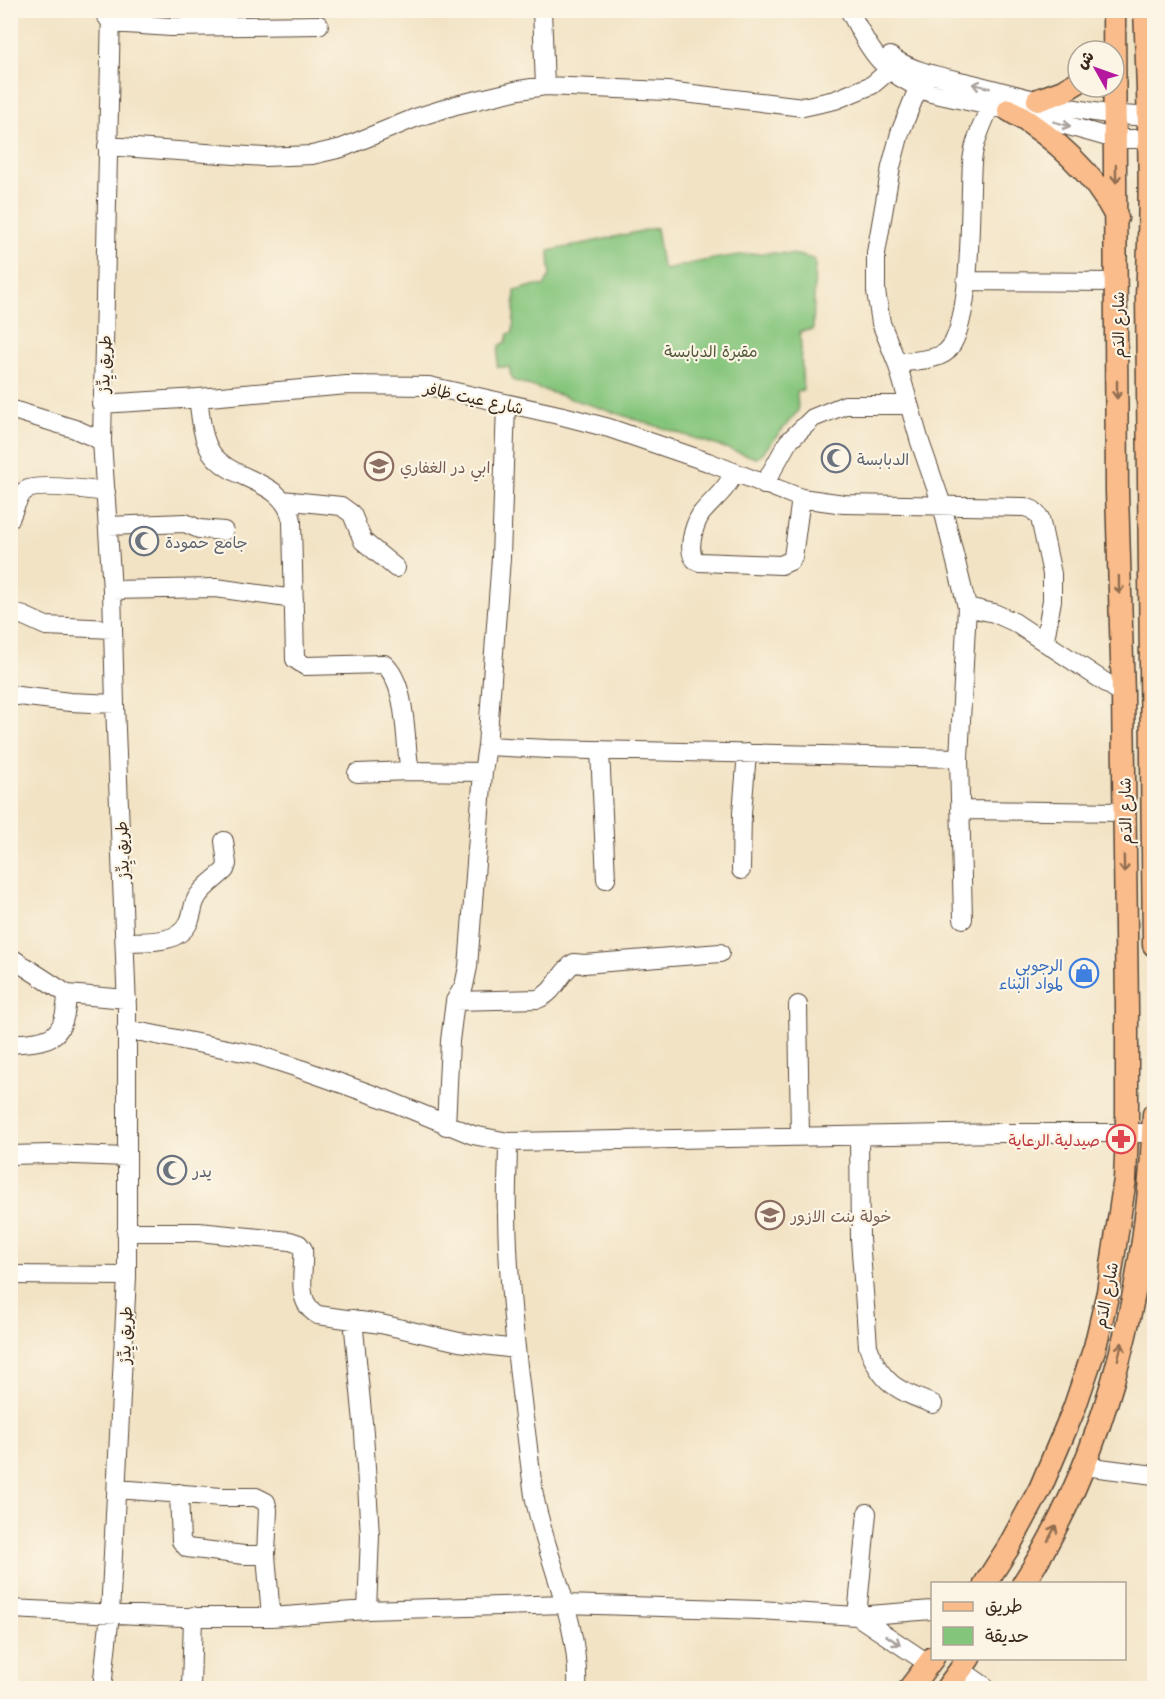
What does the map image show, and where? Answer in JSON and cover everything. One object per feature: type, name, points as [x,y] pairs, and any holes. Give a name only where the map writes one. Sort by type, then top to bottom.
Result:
[{"type":"main road","name":"شارع الدَم","points":[[1111,39],[1114,10]]},
{"type":"main road","name":"شارع الدَم","points":[[1147,10],[1152,116],[1152,233],[1147,296],[1155,945]]},
{"type":"main road","points":[[1147,10],[1155,25]]},
{"type":"main road","points":[[1038,100],[1066,89]]},
{"type":"main road","name":"شارع الدَم","points":[[986,1582],[1008,1548],[1040,1489],[1074,1409],[1095,1347],[1108,1292],[1125,1179],[1127,1009],[1123,694],[1117,504],[1115,99]]},
{"type":"main road","points":[[1000,108],[1029,122],[1074,160],[1095,185],[1117,219]]},
{"type":"main road","name":"شارع الدَم","points":[[1024,1582],[1050,1537],[1084,1466],[1112,1384],[1130,1310],[1151,1183],[1155,1114]]},
{"type":"main road","points":[[910,1689],[931,1661]]},
{"type":"main road","points":[[947,1689],[965,1664]]},
{"type":"street","points":[[542,10],[545,86]]},
{"type":"street","points":[[849,10],[865,41],[918,88],[1115,139],[1152,139]]},
{"type":"street","points":[[108,15],[171,27],[319,25]]},
{"type":"street","name":"طريق يِدِّرْ","points":[[102,1689],[110,1614],[127,1276],[127,999],[112,590],[101,404],[108,15]]},
{"type":"street","points":[[107,146],[264,157],[312,155],[342,148],[415,118],[456,105],[545,86],[667,91],[803,107],[835,100],[872,86],[894,67],[914,69],[1038,100],[1116,115],[1152,116]]},
{"type":"street","points":[[918,88],[900,133],[891,167],[876,253],[876,291],[880,316],[942,505],[967,608],[959,758],[963,920]]},
{"type":"street","points":[[897,363],[939,356],[949,349],[959,330],[964,309],[970,237],[972,161],[978,136],[1000,108]]},
{"type":"street","points":[[966,281],[1117,282]]},
{"type":"street","name":"شارع عيت ظافر","points":[[101,404],[347,385],[429,386],[609,428],[708,462],[801,498],[844,504],[1025,507],[1037,513],[1044,529],[1052,574],[1052,600],[1044,640]]},
{"type":"street","points":[[198,398],[204,436],[212,453],[227,466],[271,489],[288,509],[292,521],[294,655],[301,664],[326,666],[384,664],[395,676],[403,710],[410,771]]},
{"type":"street","points":[[447,1126],[450,1041],[455,1001],[464,986],[468,967],[487,746],[501,558],[506,404]]},
{"type":"street","points":[[764,485],[788,442],[813,418],[845,405],[909,405]]},
{"type":"street","points":[[10,409],[75,429],[102,441]]},
{"type":"street","points":[[734,473],[730,482],[697,522],[692,555],[694,560],[781,565],[790,561],[793,556],[801,498]]},
{"type":"street","points":[[10,519],[19,499],[28,489],[51,487],[106,492]]},
{"type":"street","points":[[282,500],[341,506],[352,514],[363,541],[396,568]]},
{"type":"street","points":[[108,526],[185,523],[199,529],[224,531]]},
{"type":"street","points":[[112,590],[216,588],[294,599]]},
{"type":"street","points":[[967,608],[1003,617],[1044,640],[1123,694]]},
{"type":"street","points":[[10,612],[46,626],[112,629]]},
{"type":"street","points":[[10,695],[115,704]]},
{"type":"street","points":[[487,746],[959,758]]},
{"type":"street","points":[[600,750],[606,879]]},
{"type":"street","points":[[741,870],[747,753]]},
{"type":"street","points":[[357,773],[483,772]]},
{"type":"street","points":[[960,810],[1124,812]]},
{"type":"street","points":[[125,942],[170,939],[186,928],[198,895],[225,870],[224,841]]},
{"type":"street","points":[[455,1001],[538,999],[546,996],[574,963],[720,953]]},
{"type":"street","points":[[10,957],[67,994],[127,999]]},
{"type":"street","points":[[10,1044],[52,1038],[61,1026],[67,994]]},
{"type":"street","points":[[798,1005],[800,1136]]},
{"type":"street","points":[[126,1029],[258,1055],[296,1066],[447,1126],[481,1137],[508,1142],[1003,1133],[1154,1133]]},
{"type":"street","points":[[859,1136],[860,1239],[868,1346],[872,1360],[889,1383],[901,1392],[933,1404]]},
{"type":"street","points":[[508,1142],[507,1214],[516,1348],[534,1493],[540,1522],[572,1629],[578,1664],[577,1689]]},
{"type":"street","points":[[10,1155],[71,1154],[126,1157]]},
{"type":"street","points":[[126,1232],[198,1232],[253,1236],[299,1244],[303,1249],[303,1294],[306,1306],[318,1314],[459,1342],[516,1348]]},
{"type":"street","points":[[10,1275],[127,1276]]},
{"type":"street","points":[[353,1320],[364,1433],[370,1536],[367,1611]]},
{"type":"street","points":[[1084,1466],[1155,1475]]},
{"type":"street","points":[[117,1489],[222,1497],[256,1497],[264,1500],[268,1505],[266,1555],[271,1617]]},
{"type":"street","points":[[179,1493],[181,1541],[188,1548],[266,1555]]},
{"type":"street","points":[[857,1616],[867,1513]]},
{"type":"street","points":[[10,1609],[110,1614],[271,1617],[565,1604],[759,1610],[857,1616],[931,1610]]},
{"type":"street","points":[[191,1689],[193,1616]]},
{"type":"street","points":[[857,1616],[931,1661]]},
{"type":"street","points":[[965,1664],[987,1689]]},
{"type":"green space","name":"مقبرة الدبابسة","points":[[656,228],[662,266],[666,270],[720,258],[761,253],[799,255],[815,260],[813,330],[800,331],[803,390],[797,392],[798,411],[756,458],[512,380],[509,367],[497,367],[499,346],[506,342],[508,334],[513,333],[515,291],[536,285],[544,286],[550,275],[549,251]]},
{"type":"place","name":"الدبابسة","points":[[836,458]]},
{"type":"place","name":"ابي در الغفاري","points":[[379,466]]},
{"type":"place","name":"جامع حمودة","points":[[144,541]]},
{"type":"place","name":"الرجوبي لمواد البناء","points":[[1084,973]]},
{"type":"place","name":"صيدلية الرعاية","points":[[1121,1139]]},
{"type":"place","name":"يدر","points":[[172,1170]]},
{"type":"place","name":"خولة بنت الازور","points":[[770,1215]]}]
